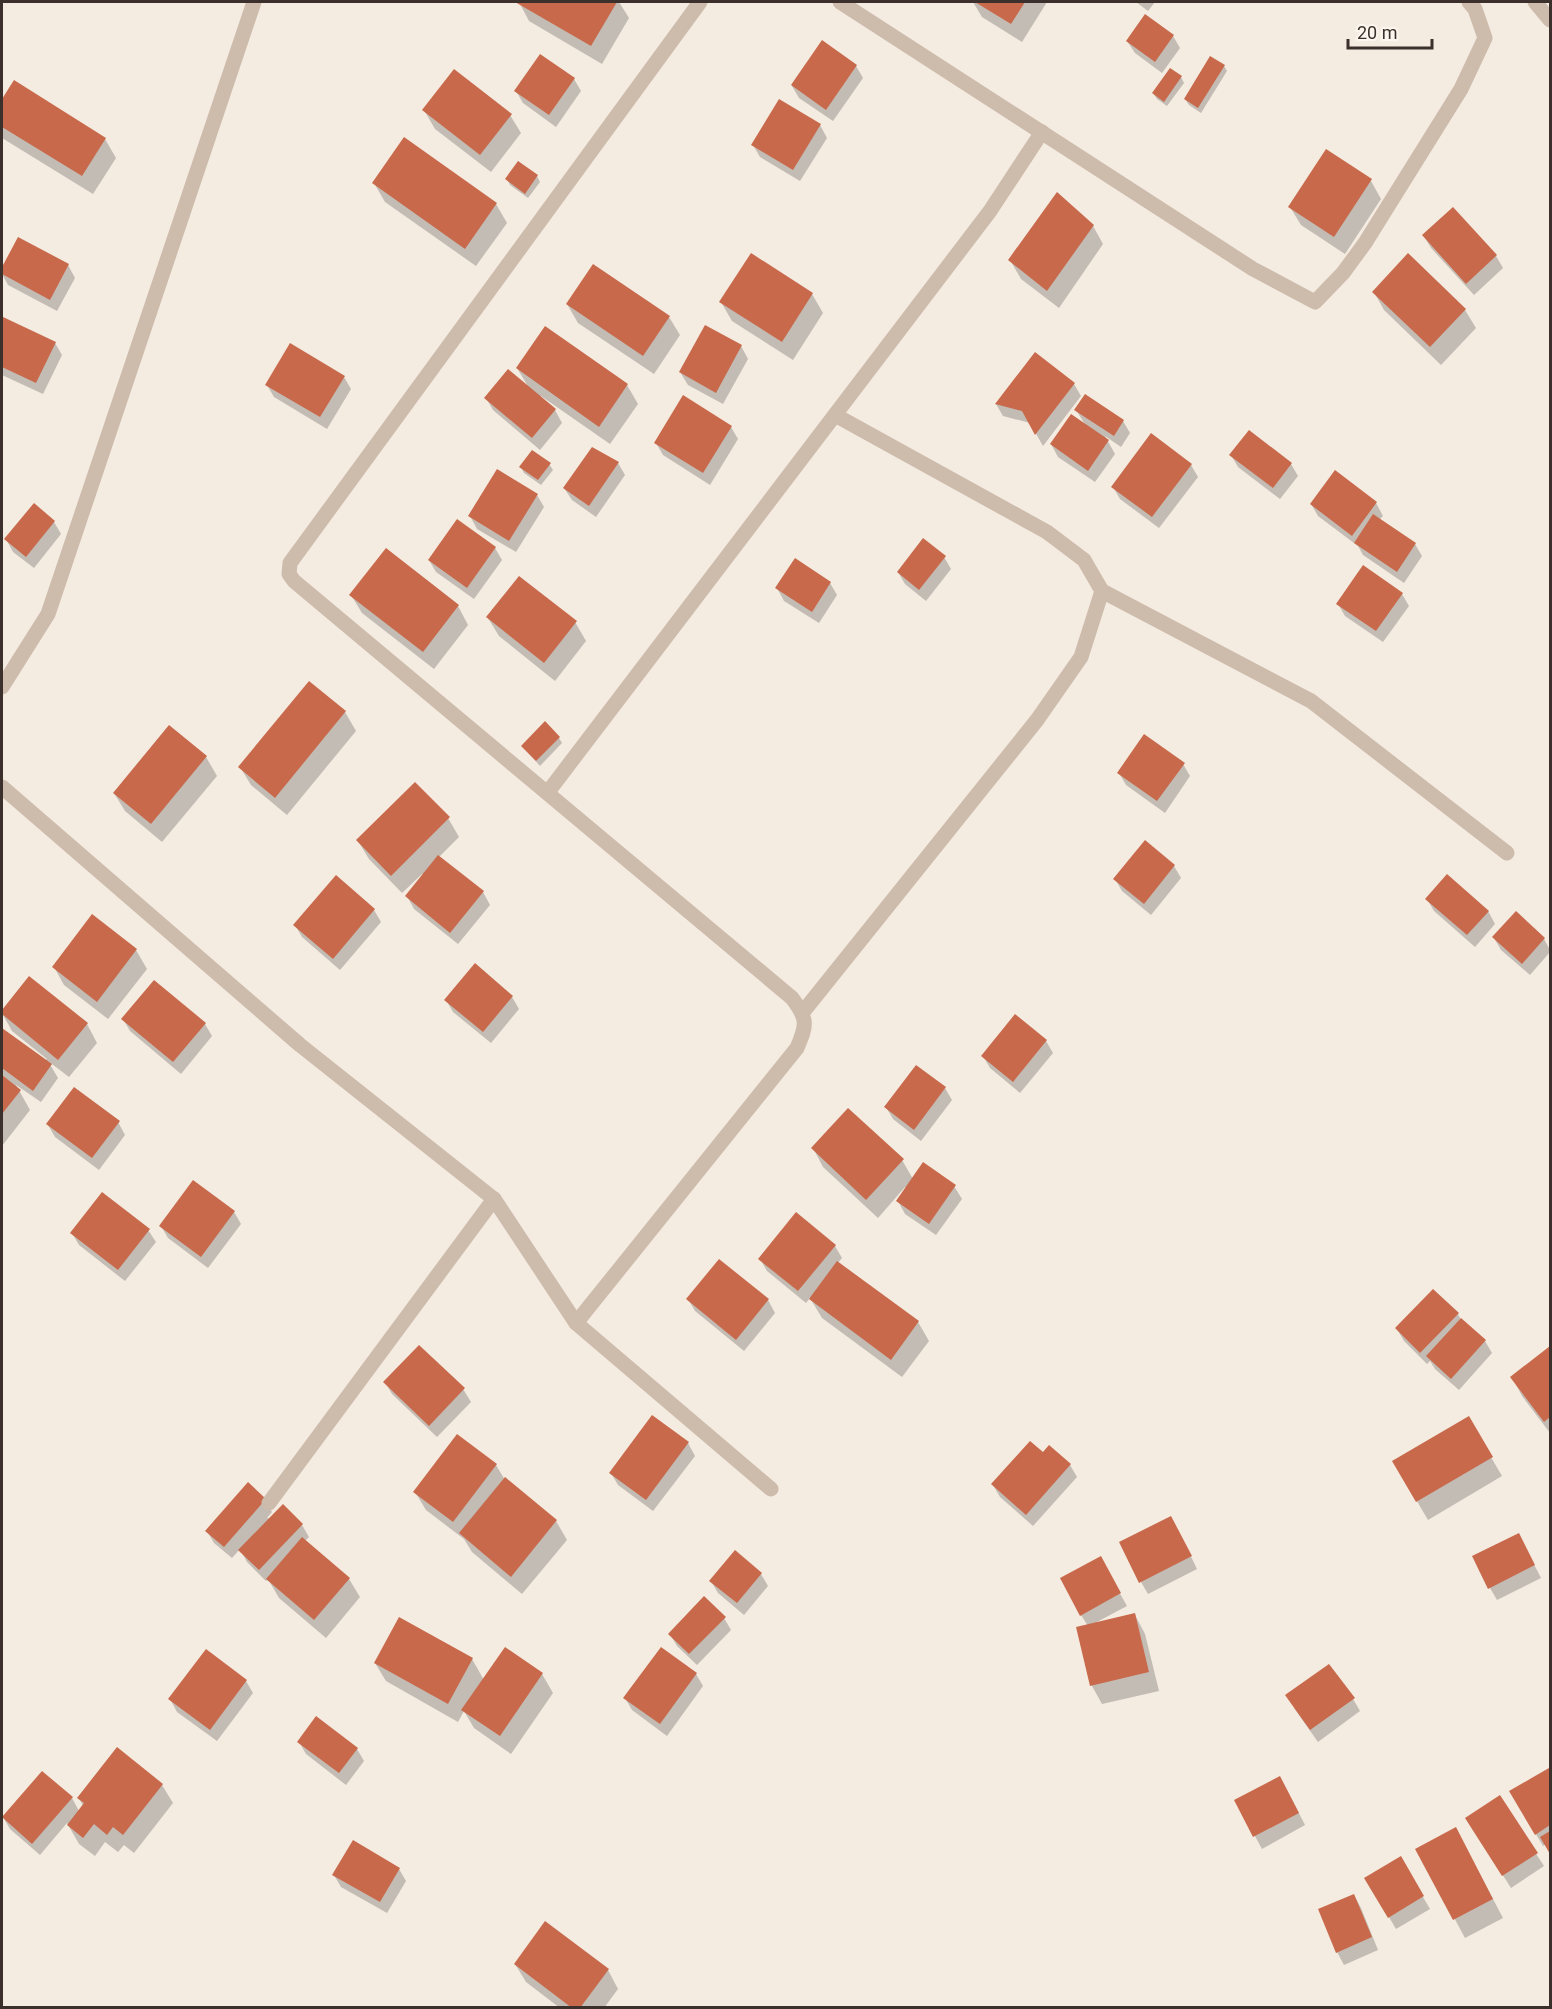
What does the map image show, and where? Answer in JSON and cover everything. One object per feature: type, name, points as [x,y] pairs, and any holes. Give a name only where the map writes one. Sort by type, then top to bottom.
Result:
[{"type":"street","points":[[2,687],[48,614],[254,2]]},
{"type":"street","points":[[576,1323],[797,1048],[806,1028],[803,1012],[792,998],[294,581],[289,574],[290,563],[700,2]]},
{"type":"street","points":[[840,2],[1253,269],[1315,302],[1343,273],[1365,243],[1461,89],[1485,38],[1475,9],[1469,2]]},
{"type":"street","points":[[1534,2],[1551,20]]},
{"type":"street","points":[[548,792],[990,211],[1042,132]]},
{"type":"street","points":[[835,415],[1047,532],[1084,560],[1102,591],[1311,701],[1507,853]]},
{"type":"street","points":[[803,1012],[1037,720],[1081,657],[1102,591]]},
{"type":"street","points":[[2,787],[300,1045],[495,1199],[576,1323],[771,1490]]},
{"type":"street","points":[[269,1503],[495,1199]]},
{"type":"building","points":[[515,2],[617,2],[591,46]]},
{"type":"building","points":[[975,2],[1025,2],[1011,24]]},
{"type":"building","points":[[1145,14],[1174,35],[1155,62],[1126,41]]},
{"type":"building","points":[[822,40],[857,65],[826,110],[791,85]]},
{"type":"building","points":[[540,54],[575,78],[549,115],[514,91]]},
{"type":"building","points":[[1210,56],[1225,65],[1198,108],[1184,99]]},
{"type":"building","points":[[1170,68],[1182,76],[1164,102],[1152,93]]},
{"type":"building","points":[[454,69],[512,114],[480,155],[422,110]]},
{"type":"building","points":[[14,80],[106,138],[82,176],[2,127],[2,99]]},
{"type":"building","points":[[779,99],[821,124],[793,170],[751,145]]},
{"type":"building","points":[[404,137],[497,203],[465,249],[372,183]]},
{"type":"building","points":[[1326,149],[1372,179],[1334,237],[1288,207]]},
{"type":"building","points":[[518,161],[538,175],[525,194],[505,179]]},
{"type":"building","points":[[1057,192],[1094,225],[1047,291],[1008,260]]},
{"type":"building","points":[[1453,207],[1497,255],[1466,284],[1422,235]]},
{"type":"building","points":[[18,237],[69,264],[50,300],[2,274],[2,267]]},
{"type":"building","points":[[751,253],[813,293],[782,342],[719,302]]},
{"type":"building","points":[[1408,253],[1466,309],[1430,347],[1372,292]]},
{"type":"building","points":[[593,264],[670,316],[643,356],[566,304]]},
{"type":"building","points":[[3,317],[56,342],[36,383],[2,367]]},
{"type":"building","points":[[705,325],[742,345],[716,393],[679,372]]},
{"type":"building","points":[[545,326],[628,384],[599,427],[516,368]]},
{"type":"building","points":[[290,343],[345,376],[320,417],[265,385]]},
{"type":"building","points":[[1035,352],[1075,383],[1035,435],[1022,411],[995,404]]},
{"type":"building","points":[[508,369],[556,409],[532,438],[484,398]]},
{"type":"building","points":[[1085,394],[1124,420],[1114,436],[1074,410]]},
{"type":"building","points":[[683,395],[732,426],[703,473],[654,443]]},
{"type":"building","points":[[1071,414],[1109,440],[1088,471],[1050,444]]},
{"type":"building","points":[[1249,430],[1292,463],[1273,488],[1229,455]]},
{"type":"building","points":[[1151,433],[1192,464],[1152,517],[1111,487]]},
{"type":"building","points":[[592,447],[619,462],[589,506],[563,488]]},
{"type":"building","points":[[532,450],[551,463],[538,480],[519,467]]},
{"type":"building","points":[[497,469],[538,494],[509,541],[468,516]]},
{"type":"building","points":[[1335,470],[1377,502],[1352,536],[1310,504]]},
{"type":"building","points":[[34,503],[55,521],[26,557],[4,539]]},
{"type":"building","points":[[1373,514],[1416,543],[1397,572],[1354,543]]},
{"type":"building","points":[[457,519],[496,547],[467,588],[428,560]]},
{"type":"building","points":[[923,538],[946,556],[919,590],[897,572]]},
{"type":"building","points":[[386,548],[459,605],[423,652],[349,595]]},
{"type":"building","points":[[795,558],[831,582],[812,612],[775,588]]},
{"type":"building","points":[[1363,565],[1403,593],[1376,631],[1336,604]]},
{"type":"building","points":[[519,576],[577,621],[544,663],[486,617]]},
{"type":"building","points":[[309,681],[346,711],[275,798],[238,767]]},
{"type":"building","points":[[545,721],[560,737],[536,761],[521,746]]},
{"type":"building","points":[[169,725],[207,756],[151,824],[113,793]]},
{"type":"building","points":[[1144,734],[1185,763],[1157,801],[1117,773]]},
{"type":"building","points":[[415,782],[450,817],[391,876],[356,840]]},
{"type":"building","points":[[1145,840],[1175,865],[1144,904],[1113,879]]},
{"type":"building","points":[[438,855],[484,891],[450,933],[405,896]]},
{"type":"building","points":[[1447,874],[1489,911],[1467,935],[1425,899]]},
{"type":"building","points":[[336,875],[375,909],[333,959],[293,925]]},
{"type":"building","points":[[1516,911],[1545,938],[1522,964],[1492,937]]},
{"type":"building","points":[[92,914],[137,949],[97,1002],[52,967]]},
{"type":"building","points":[[475,963],[513,996],[483,1032],[444,1000]]},
{"type":"building","points":[[29,976],[88,1023],[58,1060],[2,1014],[2,1010]]},
{"type":"building","points":[[154,980],[206,1023],[173,1062],[121,1019]]},
{"type":"building","points":[[1015,1014],[1047,1040],[1013,1082],[981,1056]]},
{"type":"building","points":[[2,1028],[52,1064],[33,1091],[2,1068]]},
{"type":"building","points":[[916,1065],[946,1087],[914,1130],[884,1107]]},
{"type":"building","points":[[2,1075],[21,1090],[2,1114]]},
{"type":"building","points":[[74,1087],[120,1121],[92,1158],[46,1124]]},
{"type":"building","points":[[848,1108],[904,1159],[866,1200],[811,1148]]},
{"type":"building","points":[[923,1162],[956,1185],[929,1224],[896,1201]]},
{"type":"building","points":[[193,1180],[235,1211],[201,1257],[159,1226]]},
{"type":"building","points":[[102,1192],[150,1229],[118,1270],[70,1233]]},
{"type":"building","points":[[796,1212],[836,1245],[798,1291],[758,1259]]},
{"type":"building","points":[[719,1259],[769,1299],[736,1340],[686,1299]]},
{"type":"building","points":[[837,1261],[919,1321],[891,1360],[809,1299]]},
{"type":"building","points":[[1433,1289],[1459,1313],[1420,1353],[1395,1328]]},
{"type":"building","points":[[1461,1318],[1486,1340],[1451,1379],[1426,1356]]},
{"type":"building","points":[[419,1345],[465,1388],[429,1426],[383,1382]]},
{"type":"building","points":[[1550,1346],[1550,1417],[1544,1422],[1510,1377]]},
{"type":"building","points":[[652,1415],[689,1442],[646,1500],[609,1473]]},
{"type":"building","points":[[1469,1416],[1493,1457],[1416,1502],[1392,1461]]},
{"type":"building","points":[[457,1434],[497,1464],[453,1522],[413,1492]]},
{"type":"building","points":[[1030,1441],[1043,1452],[1049,1445],[1071,1464],[1026,1515],[991,1484]]},
{"type":"building","points":[[505,1477],[557,1520],[511,1577],[459,1533]]},
{"type":"building","points":[[248,1482],[266,1499],[224,1547],[205,1531]]},
{"type":"building","points":[[283,1504],[303,1524],[259,1570],[238,1550]]},
{"type":"building","points":[[1171,1516],[1192,1556],[1139,1583],[1119,1542]]},
{"type":"building","points":[[1519,1533],[1535,1565],[1488,1589],[1472,1556]]},
{"type":"building","points":[[302,1537],[350,1578],[314,1620],[266,1579]]},
{"type":"building","points":[[735,1550],[762,1573],[737,1603],[709,1581]]},
{"type":"building","points":[[1101,1556],[1121,1593],[1080,1616],[1060,1578]]},
{"type":"building","points":[[704,1596],[726,1617],[689,1654],[668,1634]]},
{"type":"building","points":[[1135,1613],[1149,1672],[1090,1686],[1076,1627]]},
{"type":"building","points":[[399,1617],[473,1658],[448,1704],[374,1663]]},
{"type":"building","points":[[505,1647],[543,1673],[500,1736],[461,1710]]},
{"type":"building","points":[[661,1647],[697,1673],[660,1724],[623,1698]]},
{"type":"building","points":[[206,1649],[247,1680],[210,1730],[168,1699]]},
{"type":"building","points":[[1329,1664],[1355,1698],[1310,1730],[1285,1695]]},
{"type":"building","points":[[316,1716],[358,1748],[339,1773],[297,1742]]},
{"type":"building","points":[[117,1747],[163,1784],[123,1835],[113,1827],[107,1835],[94,1824],[83,1838],[67,1825],[84,1803],[77,1798]]},
{"type":"building","points":[[1549,1768],[1550,1825],[1535,1835],[1509,1791]]},
{"type":"building","points":[[42,1771],[73,1797],[32,1844],[2,1817]]},
{"type":"building","points":[[1280,1776],[1299,1813],[1253,1837],[1234,1800]]},
{"type":"building","points":[[1500,1795],[1538,1853],[1502,1876],[1465,1818]]},
{"type":"building","points":[[1456,1827],[1493,1899],[1453,1920],[1415,1849]]},
{"type":"building","points":[[1550,1831],[1550,1854],[1540,1837]]},
{"type":"building","points":[[353,1840],[400,1868],[380,1902],[332,1875]]},
{"type":"building","points":[[1401,1856],[1424,1896],[1388,1918],[1364,1878]]},
{"type":"building","points":[[1354,1894],[1372,1937],[1336,1953],[1318,1909]]},
{"type":"building","points":[[545,1921],[609,1969],[580,2008],[572,2008],[514,1964]]}]
